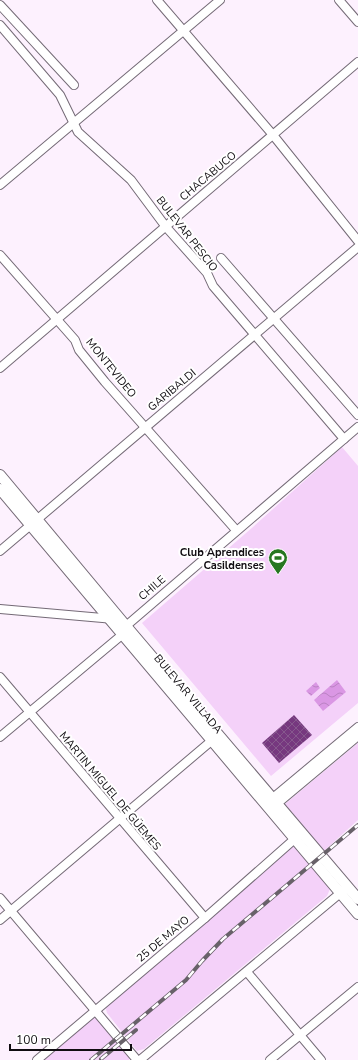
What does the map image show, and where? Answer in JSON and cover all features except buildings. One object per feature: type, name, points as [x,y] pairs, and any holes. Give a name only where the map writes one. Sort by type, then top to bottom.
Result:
[{"type":"main road","name":"BULEVAR VILLADA","points":[[0,474],[34,522],[110,619],[123,627]]},
{"type":"main road","name":"BULEVAR VILLADA","points":[[0,489],[34,522],[123,627],[344,890],[358,914]]},
{"type":"main road","name":"BULEVAR VILLADA","points":[[344,890],[358,899]]},
{"type":"street","points":[[4,0],[0,4],[74,85]]},
{"type":"street","points":[[157,0],[273,135],[358,241]]},
{"type":"street","points":[[0,185],[220,0]]},
{"type":"street","points":[[340,0],[358,22]]},
{"type":"street","name":"BULEVAR PESCIO","points":[[0,25],[60,95],[78,132],[131,180],[166,227],[207,273],[213,286],[344,439]]},
{"type":"street","name":"CHACABUCO","points":[[0,368],[57,321],[358,62]]},
{"type":"street","name":"GARIBALDI","points":[[0,551],[358,247]]},
{"type":"street","name":"MONTEVIDEO","points":[[0,255],[75,340],[79,350],[105,382],[146,426],[236,530]]},
{"type":"street","name":"BULEVAR PESCIO","points":[[221,258],[358,415]]},
{"type":"street","name":"CHILE","points":[[0,737],[123,627],[358,427]]},
{"type":"street","points":[[0,609],[110,619],[123,627]]},
{"type":"street","name":"MARTIN MIGUEL DE GÜEMES","points":[[0,677],[204,918]]},
{"type":"street","points":[[271,804],[358,727]]},
{"type":"street","points":[[271,804],[358,736]]},
{"type":"street","points":[[0,920],[215,738]]},
{"type":"street","name":"25 DE MAYO","points":[[37,1060],[204,918],[298,835]]},
{"type":"street","points":[[0,898],[138,1060],[247,972],[344,890]]},
{"type":"street","points":[[247,972],[321,1060]]},
{"type":"street","points":[[270,1060],[358,987]]},
{"type":"shaded area","name":"Club Aprendices Casildenses","points":[[342,447],[358,466],[358,703],[271,776],[142,623],[253,527]]},
{"type":"shaded area","points":[[358,743],[358,820],[324,851],[285,804]]},
{"type":"shaded area","points":[[292,847],[296,847],[329,885],[330,889],[327,896],[144,1049],[137,1051],[107,1013],[106,1009],[108,1002]]},
{"type":"shaded area","points":[[91,1018],[99,1018],[130,1055],[129,1060],[41,1060]]},
{"type":"water","points":[[337,680],[346,692],[323,711],[314,700]]},
{"type":"water","points":[[316,682],[320,688],[311,696],[306,691]]},
{"type":"railway","points":[[91,1060],[186,980],[223,939],[358,825]]},
{"type":"railway","points":[[101,1059],[136,1030]]},
{"type":"place","name":"Club Aprendices Casildenses","points":[[278,575]]}]
